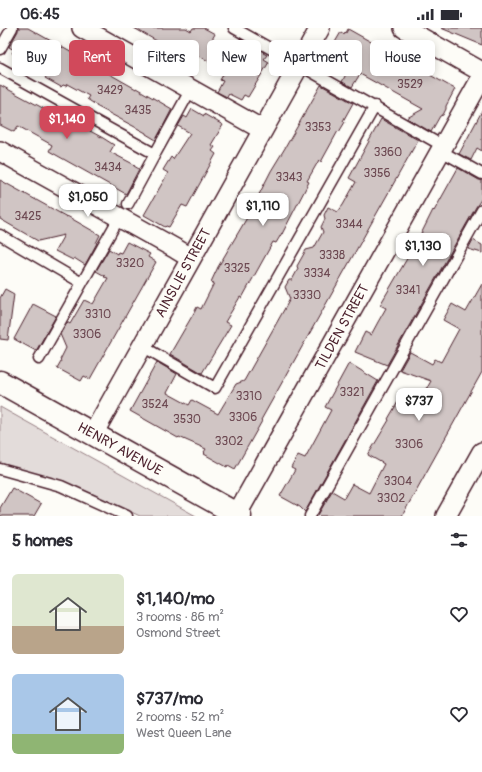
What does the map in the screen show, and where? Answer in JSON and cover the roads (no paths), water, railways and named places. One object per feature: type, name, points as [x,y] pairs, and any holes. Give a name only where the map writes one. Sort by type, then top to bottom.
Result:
[{"type":"main road","name":"HENRY AVENUE","points":[[0,382],[238,515]]},
{"type":"street","points":[[82,28],[263,130]]},
{"type":"street","name":"AINSLIE STREET","points":[[313,40],[320,28]]},
{"type":"street","points":[[404,28],[482,72]]},
{"type":"street","name":"AINSLIE STREET","points":[[93,434],[292,76]]},
{"type":"street","name":"TILDEN STREET","points":[[238,515],[482,77]]},
{"type":"street","points":[[0,151],[124,211],[176,249],[191,258]]},
{"type":"street","points":[[446,516],[482,452]]},
{"type":"lane","points":[[0,49],[12,28]]},
{"type":"lane","points":[[234,28],[269,47]]},
{"type":"lane","points":[[0,68],[155,154]]},
{"type":"lane","points":[[320,76],[374,106],[482,174]]},
{"type":"lane","points":[[39,359],[124,211],[191,89]]},
{"type":"lane","points":[[142,346],[215,388],[374,106]]},
{"type":"lane","points":[[310,516],[482,210]]},
{"type":"lane","points":[[0,235],[82,283]]},
{"type":"lane","points":[[0,469],[61,486],[127,516]]}]
